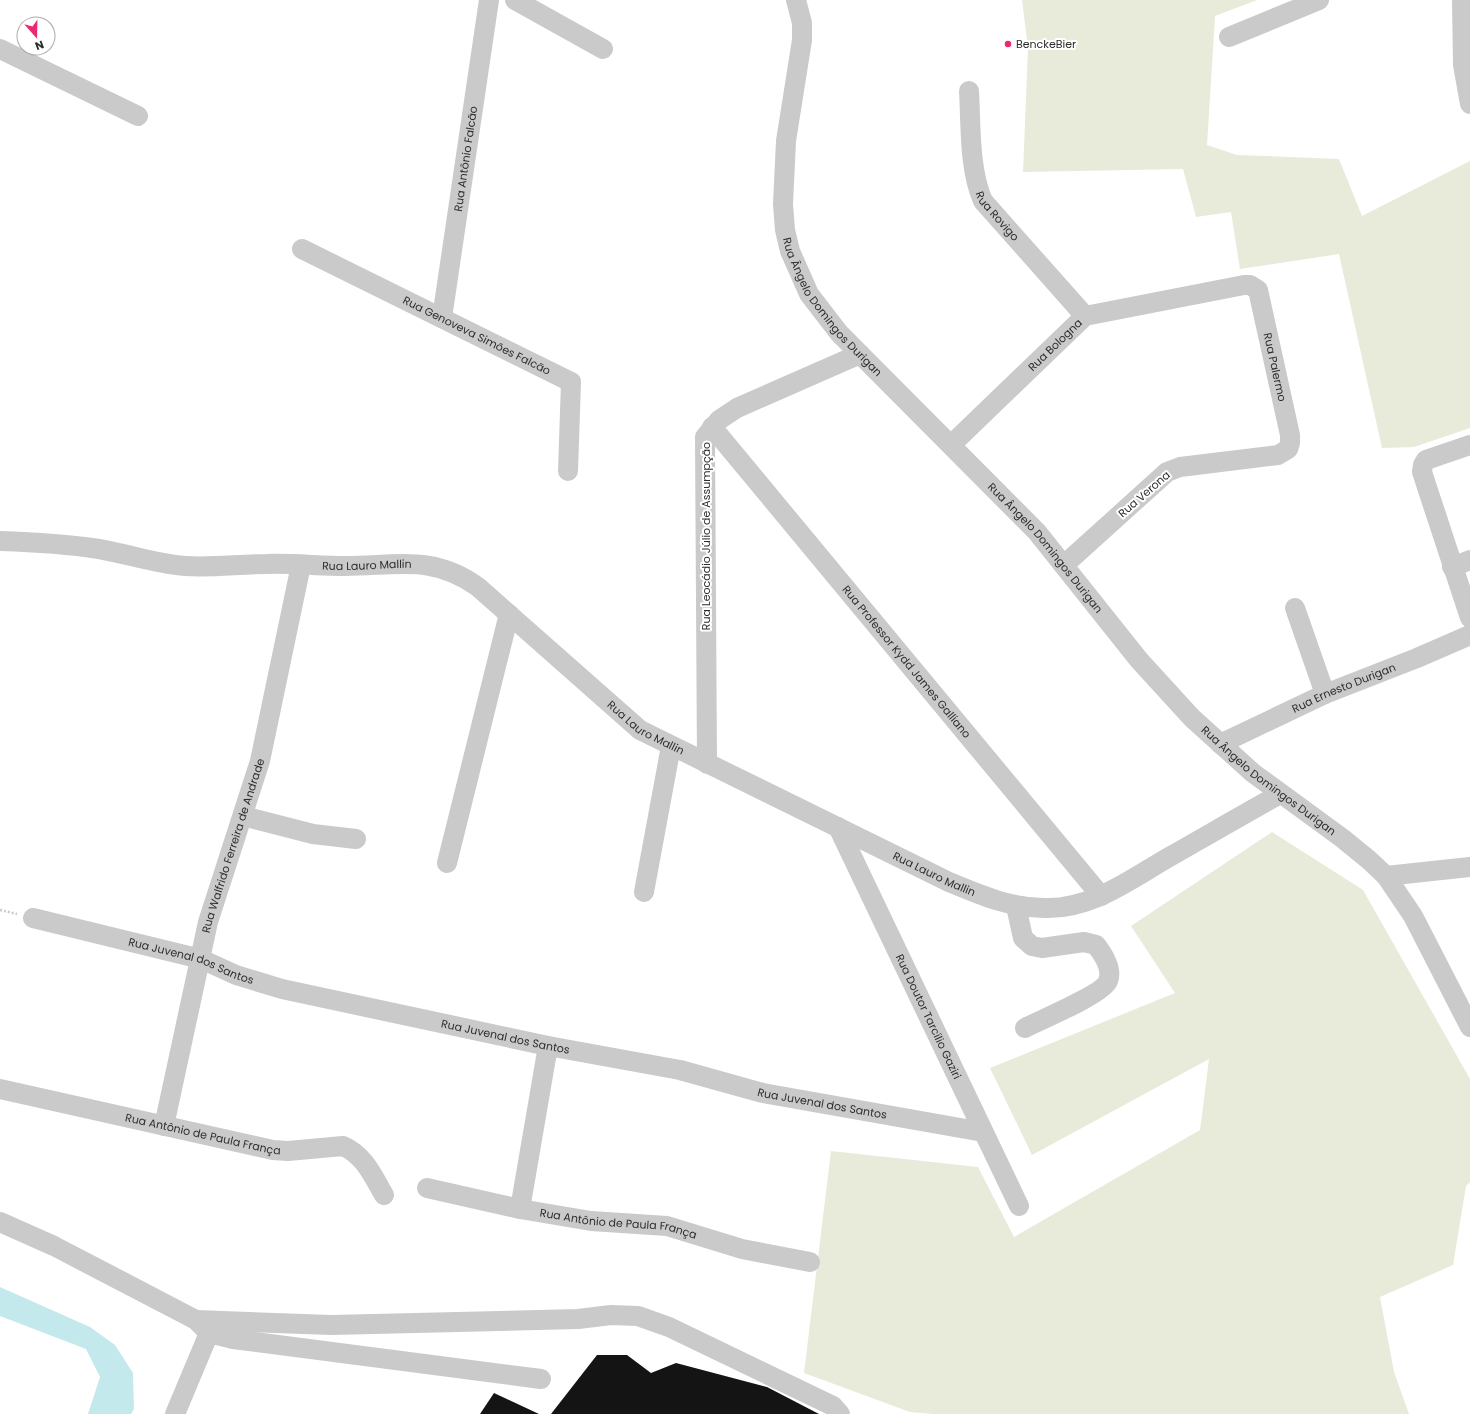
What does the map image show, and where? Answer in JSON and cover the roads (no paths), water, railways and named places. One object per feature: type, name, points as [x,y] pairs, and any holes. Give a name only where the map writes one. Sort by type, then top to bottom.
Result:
[{"type":"street","name":"Rua Antônio Falcão","points":[[442,318],[489,0]]},
{"type":"street","points":[[515,0],[603,49]]},
{"type":"street","name":"Rua Ângelo Domingos Durigan","points":[[796,0],[802,23],[802,40],[786,140],[783,182],[785,230],[790,251],[809,294],[834,327],[860,354],[1019,512],[1170,696],[1220,744],[1280,794],[1370,860],[1386,876],[1413,916],[1470,1027]]},
{"type":"street","points":[[1229,37],[1319,0]]},
{"type":"street","points":[[1462,0],[1463,65],[1470,104]]},
{"type":"street","points":[[0,49],[138,116]]},
{"type":"street","name":"Rua Rovigo","points":[[969,90],[975,174],[978,190],[983,201],[1085,316]]},
{"type":"street","name":"Rua Genoveva Simões Falcão","points":[[302,249],[571,382],[568,471]]},
{"type":"street","name":"Rua Bologna","points":[[952,444],[1085,316],[1244,285],[1255,287]]},
{"type":"street","name":"Rua Palermo","points":[[1255,287],[1260,295],[1290,435],[1288,449]]},
{"type":"street","name":"Rua Leocádio Júlio de Assumpção","points":[[707,764],[705,437],[712,427],[736,408],[860,354]]},
{"type":"street","name":"Rua Professor Kydd James Galliano","points":[[712,427],[1100,896]]},
{"type":"street","points":[[1470,445],[1432,458],[1422,465],[1423,479],[1461,564],[1470,592]]},
{"type":"street","name":"Rua Verona","points":[[1064,565],[1168,472],[1180,467],[1278,454],[1288,449]]},
{"type":"street","name":"Rua Lauro Mallin","points":[[0,541],[73,545],[183,566],[215,567],[268,564],[364,566],[399,563],[434,566],[450,570],[465,578],[509,614],[630,722],[645,733],[948,882],[998,901],[1016,906],[1046,909],[1066,907],[1100,896],[1280,794]]},
{"type":"street","points":[[1461,564],[1470,618]]},
{"type":"street","name":"Rua Walfrido Ferreira de Andrade","points":[[164,1126],[208,922],[260,761],[301,565]]},
{"type":"street","points":[[1295,608],[1324,694]]},
{"type":"street","points":[[446,863],[509,614]]},
{"type":"street","name":"Rua Ernesto Durigan","points":[[1220,744],[1324,694],[1417,658],[1470,634]]},
{"type":"street","points":[[644,892],[671,746]]},
{"type":"street","points":[[243,816],[313,834],[356,839]]},
{"type":"street","name":"Rua Doutor Tarcílio Gaziri","points":[[838,827],[1019,1206]]},
{"type":"street","points":[[1386,876],[1470,867]]},
{"type":"street","points":[[1016,906],[1023,938],[1032,946],[1042,948],[1084,942],[1096,945],[1110,971],[1108,982],[1095,993],[1025,1028]]},
{"type":"street","name":"Rua Juvenal dos Santos","points":[[33,918],[201,959],[236,975],[282,989],[548,1046],[680,1070],[742,1088],[784,1097],[983,1132]]},
{"type":"street","points":[[520,1209],[548,1046]]},
{"type":"street","name":"Rua Antônio de Paula França","points":[[0,1089],[281,1151],[343,1146],[352,1150],[364,1161],[384,1194]]},
{"type":"street","name":"Rua Antônio de Paula França","points":[[427,1188],[520,1209],[605,1224],[667,1226],[742,1249],[810,1262]]},
{"type":"street","points":[[0,1222],[37,1238],[203,1327],[241,1340],[541,1379]]},
{"type":"street","points":[[203,1327],[331,1326],[578,1319],[611,1315],[638,1316],[669,1327],[832,1406],[840,1414]]},
{"type":"street","points":[[175,1414],[203,1327]]},
{"type":"water","points":[[0,1287],[90,1327],[115,1345],[133,1373],[134,1409],[131,1414],[88,1414],[100,1377],[86,1349],[0,1316]]},
{"type":"place","name":"BenckeBier","points":[[1008,44]]}]
